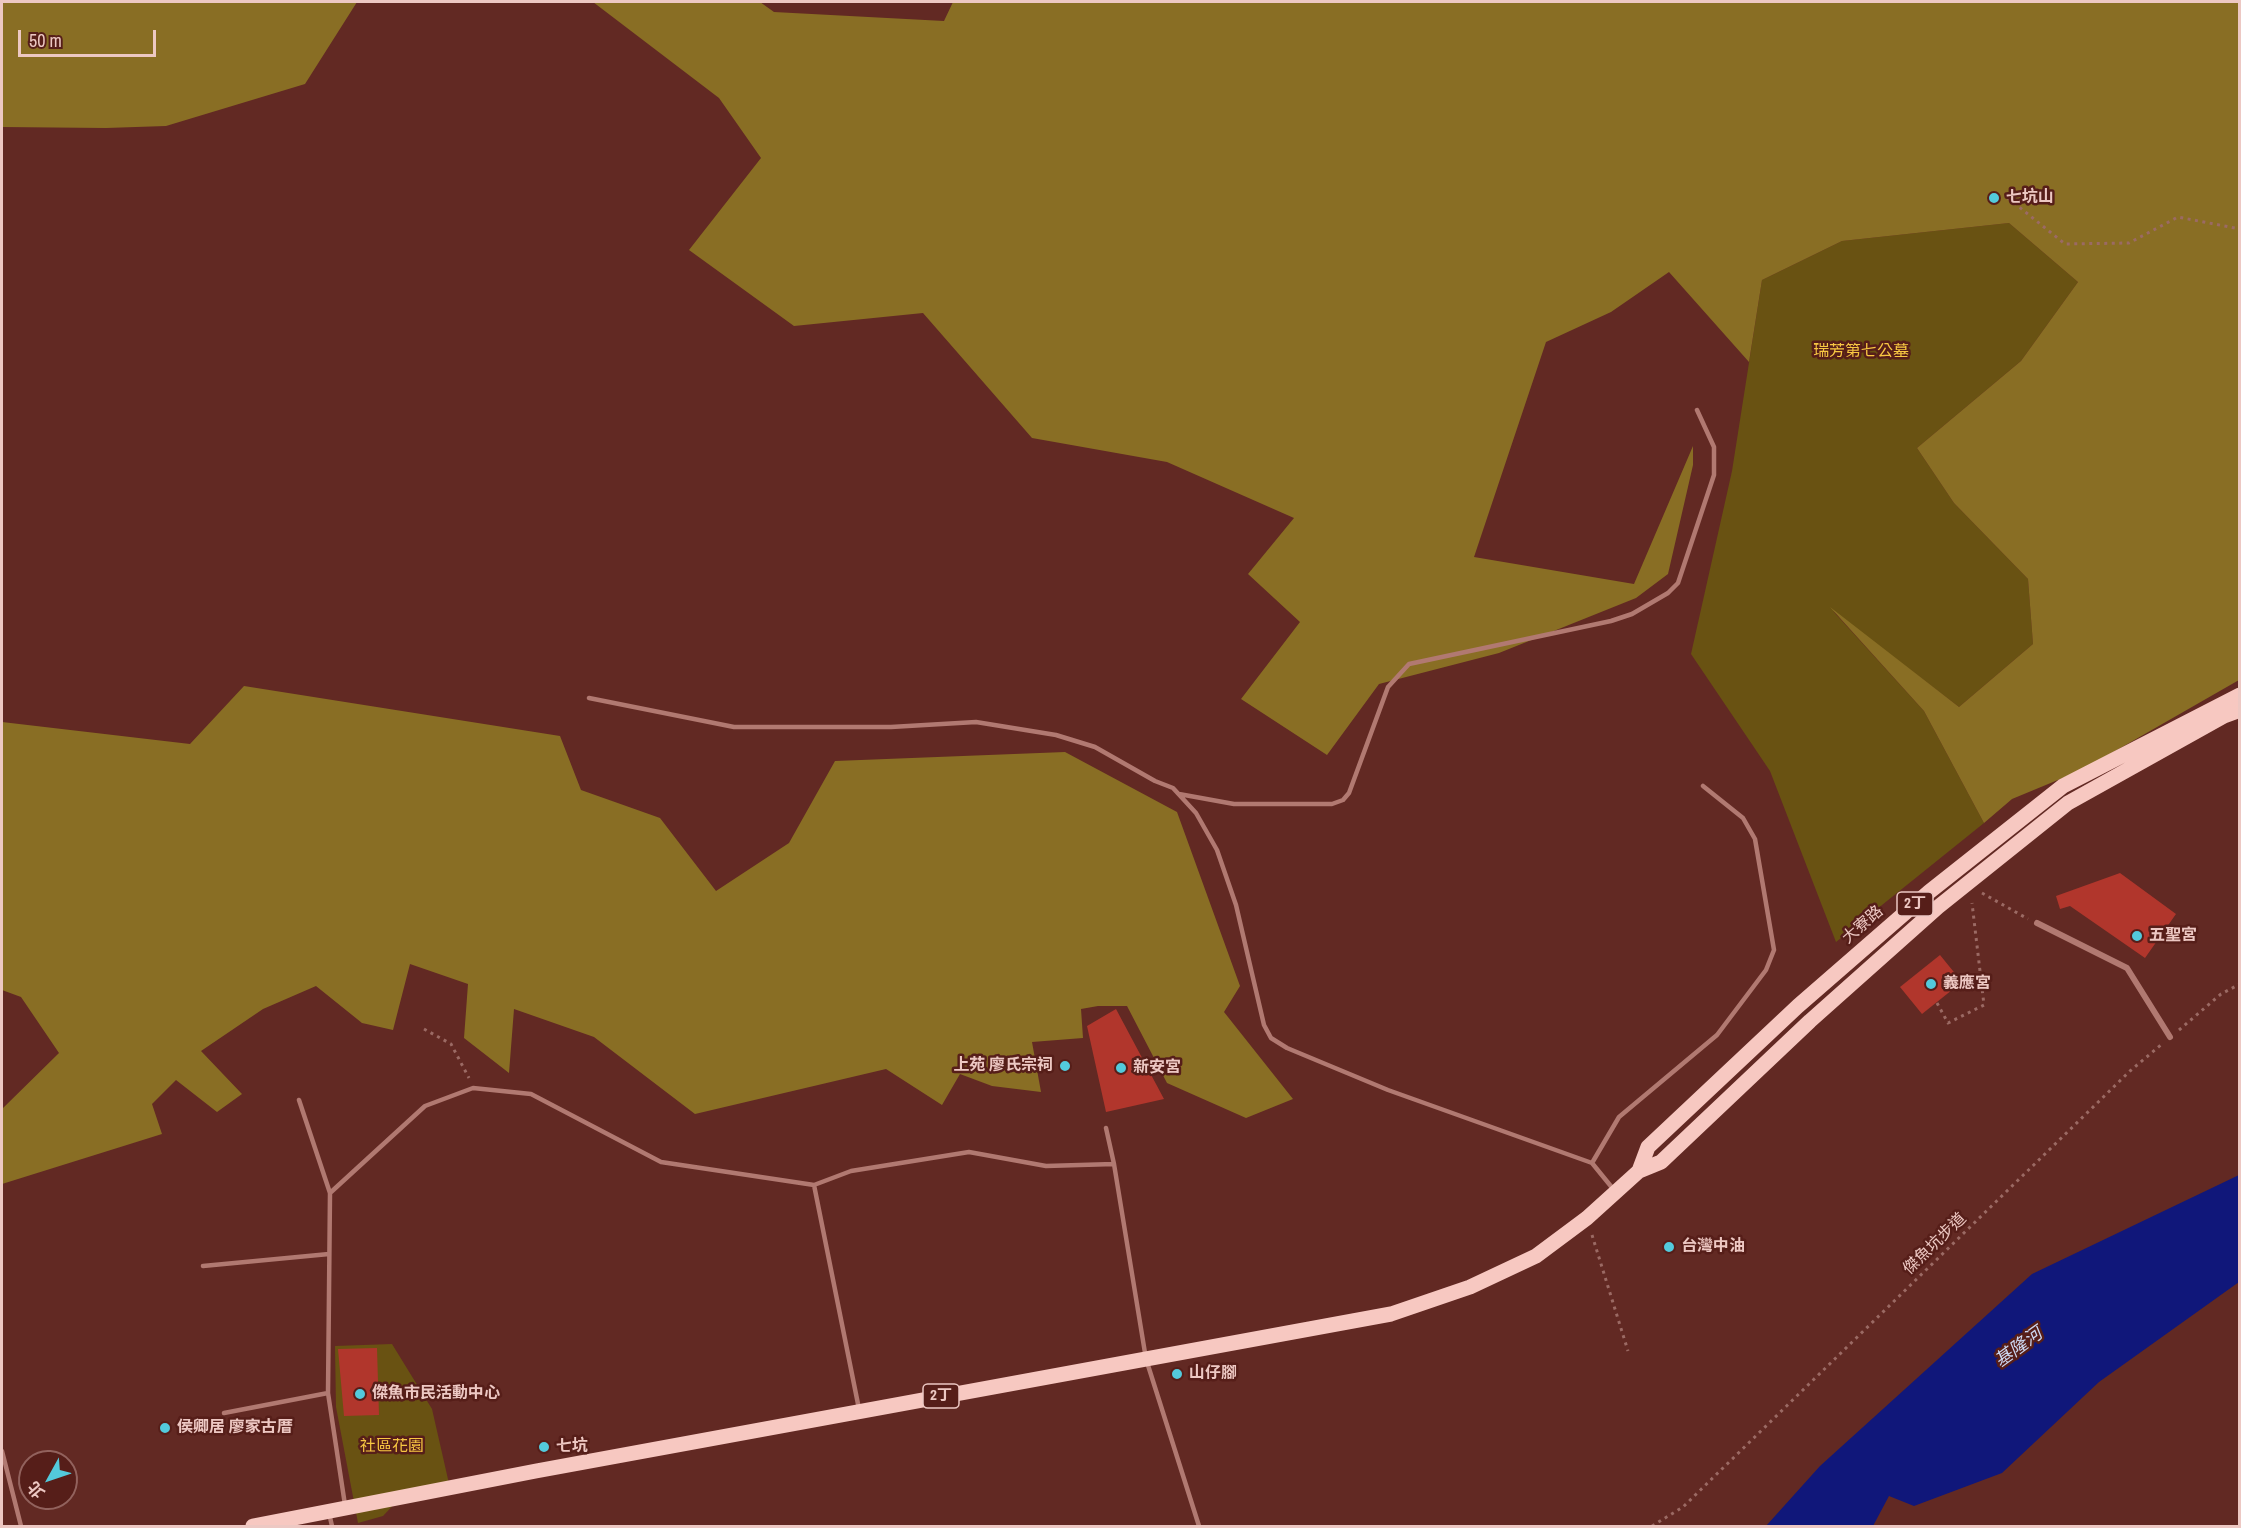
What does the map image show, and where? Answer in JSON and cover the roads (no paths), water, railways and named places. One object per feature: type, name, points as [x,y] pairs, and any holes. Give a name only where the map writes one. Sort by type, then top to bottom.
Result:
[{"type":"main road","name":"大寮路","points":[[1639,1171],[1648,1147],[1798,1006],[1937,885],[2063,786],[2240,695]]},
{"type":"main road","name":"大寮路","points":[[1610,1198],[1639,1171],[1661,1162],[1810,1021],[1938,907],[2068,803],[2224,716],[2240,710]]},
{"type":"main road","name":"2丁","points":[[253,1527],[328,1510],[1392,1314],[1470,1287],[1536,1256],[1610,1198]]},
{"type":"street","points":[[2037,923],[2127,968],[2170,1037]]},
{"type":"lane","points":[[1178,794],[1234,804],[1332,804],[1343,800],[1349,793],[1388,687],[1409,664],[1611,621],[1632,614],[1668,593],[1678,583],[1714,475],[1714,447],[1697,410]]},
{"type":"lane","points":[[589,698],[734,727],[891,727],[976,722],[1044,733],[1095,747],[1155,781],[1173,788],[1196,813],[1217,850],[1236,905],[1264,1025],[1271,1038],[1287,1048],[1388,1090],[1592,1163],[1610,1198]]},
{"type":"lane","points":[[1592,1163],[1619,1117],[1722,1029],[1766,970],[1774,950],[1755,839],[1743,818],[1703,786]]},
{"type":"lane","points":[[330,1193],[424,1106],[473,1088],[531,1094],[662,1162],[814,1185],[851,1171],[969,1152],[1046,1166],[1114,1164]]},
{"type":"lane","points":[[299,1100],[330,1193],[328,1393],[345,1507]]},
{"type":"lane","points":[[1106,1128],[1146,1359],[1199,1527]]},
{"type":"lane","points":[[814,1185],[860,1411]]},
{"type":"lane","points":[[203,1266],[329,1254]]},
{"type":"lane","points":[[224,1413],[328,1393]]},
{"type":"lane","points":[[2,1450],[21,1527]]},
{"type":"lane","points":[[328,1510],[332,1527]]},
{"type":"water","name":"基隆河","points":[[2239,1175],[2239,1282],[2099,1382],[2002,1473],[1914,1506],[1889,1496],[1873,1526],[1766,1526],[1820,1466],[2032,1274]]},
{"type":"place","name":"七坑山","points":[[1994,198]]},
{"type":"place","name":"五聖宮","points":[[2137,936]]},
{"type":"place","name":"義應宮","points":[[1931,984]]},
{"type":"place","name":"上苑 廖氏宗祠","points":[[1065,1066]]},
{"type":"place","name":"新安宮","points":[[1121,1068]]},
{"type":"place","name":"台灣中油","points":[[1669,1247]]},
{"type":"place","name":"山仔腳","points":[[1177,1374]]},
{"type":"place","name":"傑魚市民活動中心","points":[[360,1394]]},
{"type":"place","name":"侯卿居 廖家古厝","points":[[165,1428]]},
{"type":"place","name":"七坑","points":[[544,1447]]},
{"type":"park label","name":"瑞芳第七公墓","points":[[1861,352]]},
{"type":"park label","name":"社區花園","points":[[392,1447]]}]
